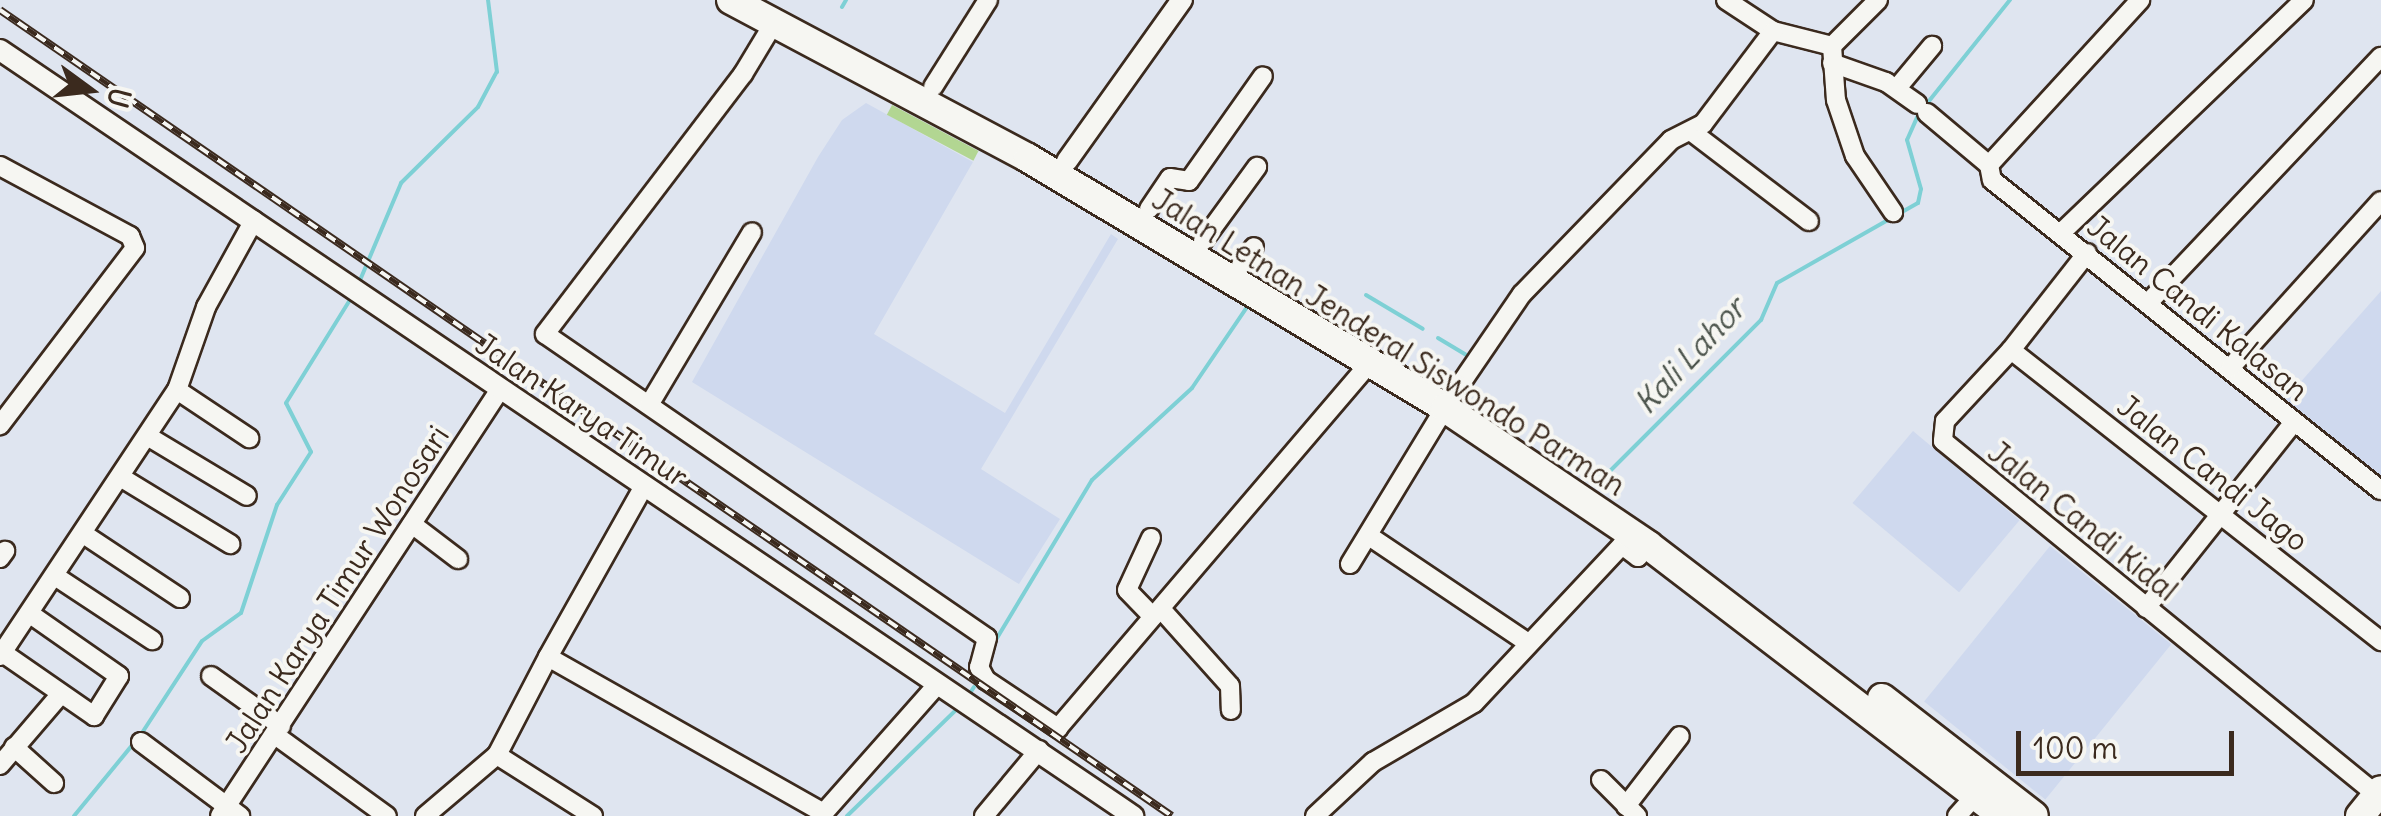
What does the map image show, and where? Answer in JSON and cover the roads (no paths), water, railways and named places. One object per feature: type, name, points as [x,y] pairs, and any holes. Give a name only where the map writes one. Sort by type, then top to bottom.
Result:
[{"type":"main road","name":"Jalan Letnan Jenderal Siswondo Parman","points":[[731,0],[771,10],[933,87],[1202,241],[1248,256],[1449,402],[1967,806],[2015,813]]},
{"type":"main road","name":"Jalan Letnan Jenderal Siswondo Parman","points":[[771,10],[1060,176],[1370,363],[1449,402],[1759,606],[1931,735],[2015,813]]},
{"type":"street","points":[[933,87],[988,0]]},
{"type":"street","points":[[1067,161],[1182,0]]},
{"type":"street","name":"Jalan Candi Kalasan","points":[[1726,0],[1751,7],[1773,30],[1897,88],[1988,165],[1992,180],[2381,490]]},
{"type":"street","points":[[1878,0],[1832,55],[1836,100],[1855,156],[1893,212]]},
{"type":"street","points":[[1988,165],[2140,0]]},
{"type":"street","points":[[2062,232],[2304,0]]},
{"type":"street","points":[[771,10],[743,74],[547,327],[549,338],[987,638],[983,673],[1058,728],[1370,363]]},
{"type":"street","points":[[1350,564],[1449,402],[1522,294],[1671,140],[1692,132],[1773,30]]},
{"type":"street","points":[[1897,88],[1932,46]]},
{"type":"street","name":"Jalan Karya Timur","points":[[0,50],[254,220],[362,299],[1133,816]]},
{"type":"street","points":[[2148,303],[2381,57]]},
{"type":"street","points":[[1148,209],[1170,178],[1190,181],[1263,76]]},
{"type":"street","points":[[1692,132],[1810,221]]},
{"type":"street","points":[[0,166],[130,236],[135,248],[0,426]]},
{"type":"street","points":[[1202,241],[1257,167]]},
{"type":"street","points":[[2230,368],[2381,201]]},
{"type":"street","points":[[32,616],[119,676],[92,717],[60,695],[4,644],[32,616],[58,578],[177,390],[206,307],[254,220]]},
{"type":"street","points":[[650,405],[752,232]]},
{"type":"street","name":"Jalan Candi Kidal","points":[[2087,253],[2011,350],[1945,421],[1943,441],[2373,800]]},
{"type":"street","name":"Jalan Candi Jago","points":[[2011,350],[2381,640]]},
{"type":"street","points":[[177,390],[250,438]]},
{"type":"street","name":"Jalan Karya Timur Wonosari","points":[[229,813],[499,391]]},
{"type":"street","points":[[2146,608],[2294,422]]},
{"type":"street","points":[[149,437],[247,496]]},
{"type":"street","points":[[122,478],[230,544]]},
{"type":"street","points":[[425,816],[497,755],[643,488]]},
{"type":"street","points":[[412,524],[458,560]]},
{"type":"street","points":[[85,535],[180,598]]},
{"type":"street","points":[[1369,536],[1527,642]]},
{"type":"street","points":[[1152,538],[1127,590],[1157,613],[1230,686],[1231,710]]},
{"type":"street","points":[[1315,816],[1373,762],[1474,703],[1635,545]]},
{"type":"street","points":[[58,578],[152,640]]},
{"type":"street","points":[[548,657],[822,814],[937,685]]},
{"type":"street","points":[[212,676],[387,816]]},
{"type":"street","points":[[0,765],[60,695]]},
{"type":"street","points":[[1600,780],[1632,811],[1680,736]]},
{"type":"street","points":[[141,742],[229,813]]},
{"type":"street","points":[[14,747],[54,783]]},
{"type":"street","points":[[984,816],[1039,750]]},
{"type":"street","points":[[497,755],[594,816]]},
{"type":"waterway","points":[[358,285],[401,183],[478,107],[497,72],[488,0]]},
{"type":"waterway","points":[[842,7],[846,0]]},
{"type":"waterway","name":"Kali Lahor","points":[[1925,106],[2010,0]]},
{"type":"waterway","name":"Kali Lahor","points":[[1596,474],[1610,471],[1761,320],[1777,283],[1918,203],[1921,189],[1907,140],[1919,113]]},
{"type":"waterway","points":[[1366,295],[1423,329]]},
{"type":"waterway","points":[[140,736],[202,641],[241,613],[277,505],[311,452],[286,403],[351,298]]},
{"type":"waterway","points":[[991,648],[1092,480],[1192,388],[1249,304]]},
{"type":"waterway","points":[[1438,338],[1470,357]]},
{"type":"waterway","points":[[970,693],[974,687]]},
{"type":"waterway","points":[[847,816],[958,708]]},
{"type":"waterway","points":[[74,816],[134,743]]},
{"type":"railway","points":[[0,10],[1172,816]]}]
